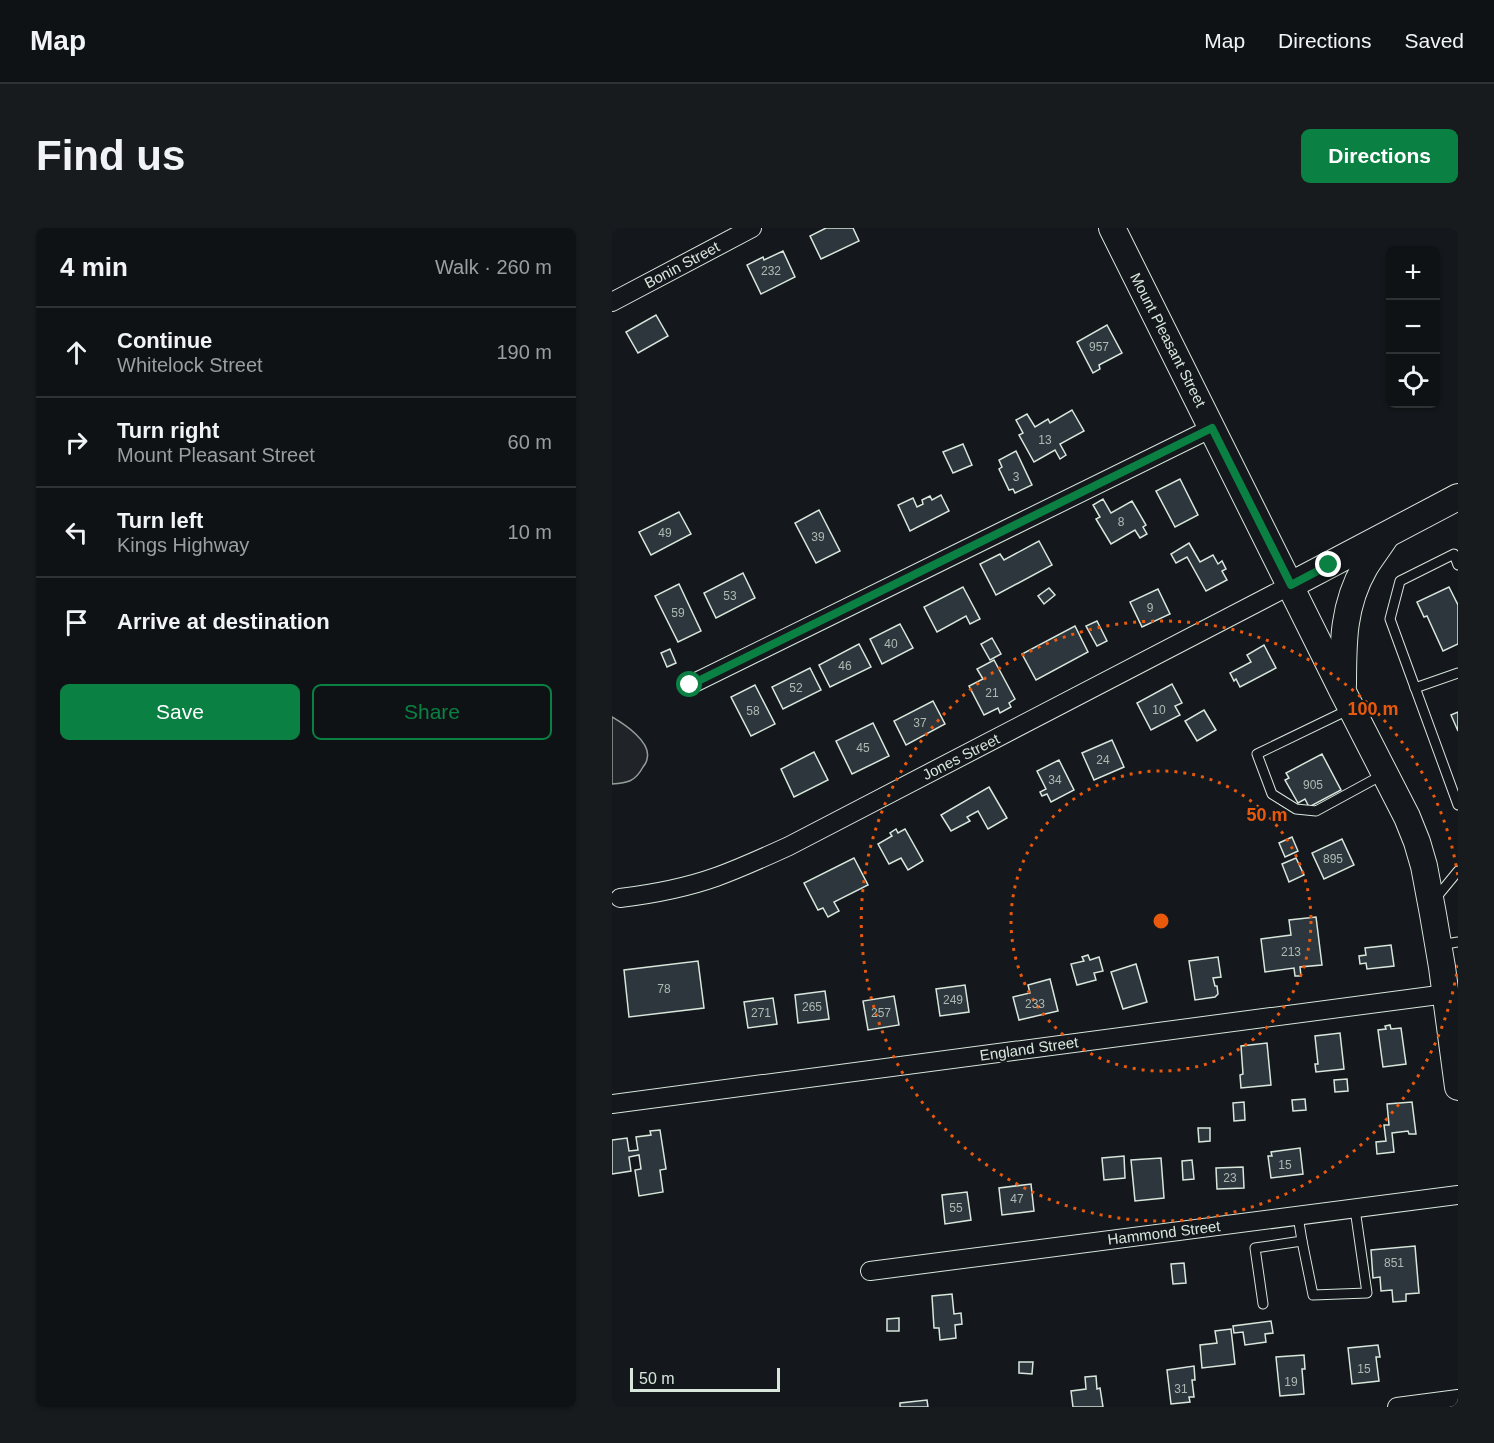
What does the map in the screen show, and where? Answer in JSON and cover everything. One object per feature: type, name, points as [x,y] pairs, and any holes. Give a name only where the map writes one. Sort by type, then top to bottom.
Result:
[{"type":"main road","name":"Mount Pleasant Street","points":[[1112,228],[1407,817],[1424,866],[1431,903],[1448,944],[1446,994],[1458,1087]]},
{"type":"main road","points":[[1291,585],[1458,497]]},
{"type":"main road","points":[[1348,700],[1343,640],[1350,603],[1364,568],[1388,534]]},
{"type":"street","name":"Bonin Street","points":[[612,302],[752,228]]},
{"type":"street","points":[[690,685],[1212,428]]},
{"type":"street","name":"Jones Street","points":[[620,898],[682,887],[716,877],[780,850],[1291,585]]},
{"type":"street","name":"England Street","points":[[612,1104],[1446,994]]},
{"type":"street","name":"Hammond Street","points":[[870,1271],[1458,1195]]},
{"type":"street","points":[[1397,1407],[1458,1399]]},
{"type":"lane","points":[[1458,565],[1454,554],[1400,581],[1390,619],[1458,805]]},
{"type":"lane","points":[[1415,688],[1458,673]]},
{"type":"lane","points":[[1348,700],[1257,754],[1272,794],[1296,809],[1316,811],[1386,773]]},
{"type":"lane","points":[[1431,903],[1458,871]]},
{"type":"lane","points":[[1298,1216],[1313,1295],[1367,1293],[1355,1209]]},
{"type":"lane","points":[[1263,1304],[1255,1248],[1302,1241]]},
{"type":"shaded area","points":[[612,717],[636,734],[647,753],[646,762],[634,779],[612,784]]},
{"type":"building","points":[[826,228],[853,228],[859,241],[821,259],[810,236]]},
{"type":"building","points":[[783,251],[795,277],[761,294],[747,265]]},
{"type":"building","points":[[656,315],[668,336],[638,353],[626,332]]},
{"type":"building","points":[[1107,325],[1122,353],[1099,365],[1100,369],[1093,373],[1077,342]]},
{"type":"building","points":[[1072,410],[1084,431],[1060,444],[1066,455],[1060,459],[1055,450],[1034,462],[1019,435],[1023,433],[1016,420],[1027,414],[1035,427],[1048,419],[1050,423]]},
{"type":"building","points":[[963,444],[972,465],[953,473],[943,452]]},
{"type":"building","points":[[1016,451],[1032,485],[1015,493],[1013,489],[1009,490],[999,469],[1002,467],[999,460]]},
{"type":"building","points":[[1180,479],[1198,515],[1175,527],[1156,491]]},
{"type":"building","points":[[941,495],[949,511],[910,531],[898,505],[913,498],[917,507],[923,504],[922,500],[930,496],[932,500]]},
{"type":"building","points":[[1103,499],[1111,513],[1132,501],[1146,525],[1143,527],[1147,534],[1140,538],[1135,530],[1111,544],[1096,519],[1100,517],[1093,505]]},
{"type":"building","points":[[819,510],[840,551],[816,563],[795,523]]},
{"type":"building","points":[[679,512],[691,534],[651,555],[639,532]]},
{"type":"building","points":[[1039,541],[1052,565],[996,595],[980,564],[1000,554],[1004,560]]},
{"type":"building","points":[[1189,543],[1200,562],[1213,555],[1218,564],[1222,561],[1226,569],[1222,571],[1227,580],[1206,591],[1187,557],[1176,563],[1171,554]]},
{"type":"building","points":[[743,573],[755,598],[716,618],[704,593]]},
{"type":"building","points":[[679,584],[701,631],[678,642],[655,596]]},
{"type":"building","points":[[963,587],[980,619],[970,624],[966,616],[937,632],[924,607]]},
{"type":"building","points":[[1449,587],[1458,605],[1458,644],[1443,651],[1427,616],[1424,617],[1417,602]]},
{"type":"building","points":[[1049,588],[1055,595],[1044,604],[1038,596]]},
{"type":"building","points":[[1158,589],[1170,614],[1142,627],[1130,602]]},
{"type":"building","points":[[1097,621],[1107,641],[1097,646],[1086,626]]},
{"type":"building","points":[[900,624],[913,648],[882,664],[870,639]]},
{"type":"building","points":[[1075,626],[1088,652],[1036,680],[1022,654]]},
{"type":"building","points":[[992,638],[1001,654],[990,660],[981,644]]},
{"type":"building","points":[[859,644],[871,667],[830,687],[819,665]]},
{"type":"building","points":[[1264,645],[1276,668],[1240,687],[1230,673],[1251,662],[1247,655]]},
{"type":"building","points":[[670,649],[676,663],[667,667],[661,653]]},
{"type":"building","points":[[994,660],[1015,699],[1009,703],[1011,707],[1000,713],[998,708],[984,715],[969,686],[983,679],[977,669]]},
{"type":"building","points":[[810,668],[821,690],[783,709],[772,687]]},
{"type":"building","points":[[1172,684],[1182,703],[1175,706],[1180,715],[1151,730],[1137,703]]},
{"type":"building","points":[[755,685],[775,724],[751,736],[731,697]]},
{"type":"building","points":[[933,701],[945,724],[906,745],[894,721]]},
{"type":"building","points":[[1204,710],[1216,730],[1197,741],[1185,721]]},
{"type":"building","points":[[1458,712],[1458,731],[1451,715]]},
{"type":"building","points":[[873,723],[889,756],[852,774],[836,741]]},
{"type":"building","points":[[1112,740],[1124,767],[1094,780],[1082,753]]},
{"type":"building","points":[[814,752],[828,780],[794,797],[781,769]]},
{"type":"building","points":[[1322,754],[1341,790],[1309,807],[1305,799],[1298,803],[1285,780],[1289,778],[1286,773]]},
{"type":"building","points":[[1059,760],[1074,790],[1051,802],[1047,794],[1042,796],[1040,792],[1046,789],[1037,771]]},
{"type":"building","points":[[989,787],[1007,818],[988,829],[978,811],[967,817],[970,821],[951,831],[941,815]]},
{"type":"building","points":[[896,829],[898,833],[905,829],[923,861],[908,870],[901,858],[889,864],[878,844],[892,836],[890,833]]},
{"type":"building","points":[[1292,837],[1298,851],[1285,857],[1279,843]]},
{"type":"building","points":[[1342,839],[1354,865],[1324,879],[1312,853]]},
{"type":"building","points":[[854,858],[868,885],[834,902],[839,911],[828,917],[823,908],[818,910],[804,883]]},
{"type":"building","points":[[1296,858],[1304,875],[1289,882],[1282,864]]},
{"type":"building","points":[[1316,917],[1322,965],[1300,967],[1301,976],[1295,976],[1294,968],[1265,972],[1261,939],[1291,935],[1289,920]]},
{"type":"building","points":[[1391,945],[1394,966],[1367,969],[1366,963],[1360,964],[1359,956],[1366,955],[1365,948]]},
{"type":"building","points":[[1088,955],[1090,960],[1099,957],[1103,971],[1094,973],[1096,980],[1077,985],[1071,964],[1084,961],[1082,957]]},
{"type":"building","points":[[1218,957],[1221,977],[1213,978],[1218,994],[1215,997],[1195,1000],[1189,961]]},
{"type":"building","points":[[698,961],[704,1008],[629,1017],[624,970]]},
{"type":"building","points":[[1136,964],[1147,1002],[1123,1009],[1111,972]]},
{"type":"building","points":[[1050,979],[1058,1011],[1019,1020],[1013,997],[1030,993],[1028,985]]},
{"type":"building","points":[[965,985],[969,1012],[940,1016],[936,989]]},
{"type":"building","points":[[825,991],[829,1019],[798,1023],[795,995]]},
{"type":"building","points":[[894,996],[899,1025],[868,1030],[863,1001]]},
{"type":"building","points":[[773,998],[777,1024],[748,1028],[744,1002]]},
{"type":"building","points":[[1390,1025],[1391,1029],[1401,1028],[1406,1064],[1383,1067],[1378,1030],[1386,1029],[1385,1026]]},
{"type":"building","points":[[1340,1033],[1344,1069],[1316,1072],[1315,1064],[1318,1064],[1315,1036]]},
{"type":"building","points":[[1267,1043],[1271,1085],[1241,1088],[1240,1075],[1243,1074],[1241,1046]]},
{"type":"building","points":[[1347,1079],[1348,1091],[1335,1092],[1334,1080]]},
{"type":"building","points":[[1305,1099],[1306,1110],[1293,1111],[1292,1100]]},
{"type":"building","points":[[1244,1102],[1245,1120],[1234,1121],[1233,1103]]},
{"type":"building","points":[[1412,1102],[1416,1134],[1409,1134],[1408,1131],[1392,1133],[1394,1152],[1377,1154],[1376,1142],[1386,1141],[1384,1125],[1389,1125],[1387,1104]]},
{"type":"building","points":[[1198,1128],[1210,1128],[1210,1141],[1199,1142]]},
{"type":"building","points":[[660,1130],[666,1169],[660,1170],[663,1192],[639,1196],[635,1170],[641,1169],[639,1155],[629,1157],[631,1171],[612,1174],[612,1140],[627,1138],[629,1151],[638,1150],[636,1137],[651,1135],[650,1131]]},
{"type":"building","points":[[1300,1148],[1303,1174],[1271,1178],[1268,1156],[1272,1156],[1271,1152]]},
{"type":"building","points":[[1124,1156],[1125,1178],[1104,1180],[1102,1158]]},
{"type":"building","points":[[1161,1158],[1164,1198],[1135,1201],[1131,1160]]},
{"type":"building","points":[[1192,1160],[1194,1179],[1183,1180],[1182,1161]]},
{"type":"building","points":[[1243,1167],[1244,1188],[1217,1189],[1216,1168]]},
{"type":"building","points":[[1031,1184],[1034,1211],[1002,1215],[999,1188]]},
{"type":"building","points":[[967,1192],[971,1220],[945,1224],[942,1195]]},
{"type":"building","points":[[1415,1246],[1419,1293],[1406,1294],[1406,1301],[1393,1302],[1392,1290],[1381,1291],[1380,1277],[1373,1278],[1371,1250]]},
{"type":"building","points":[[1184,1263],[1186,1283],[1173,1284],[1171,1264]]},
{"type":"building","points":[[952,1294],[954,1314],[961,1313],[962,1324],[955,1325],[956,1338],[940,1340],[939,1328],[934,1328],[932,1296]]},
{"type":"building","points":[[899,1318],[899,1331],[887,1331],[887,1319]]},
{"type":"building","points":[[1271,1321],[1273,1333],[1265,1334],[1266,1342],[1245,1345],[1243,1332],[1234,1333],[1233,1326]]},
{"type":"building","points":[[1231,1329],[1235,1364],[1202,1368],[1200,1345],[1217,1343],[1215,1331]]},
{"type":"building","points":[[1378,1345],[1380,1357],[1376,1357],[1379,1381],[1352,1384],[1348,1348]]},
{"type":"building","points":[[1304,1355],[1305,1369],[1302,1369],[1304,1394],[1280,1396],[1276,1357]]},
{"type":"building","points":[[1019,1362],[1033,1362],[1032,1374],[1019,1373]]},
{"type":"building","points":[[1194,1366],[1195,1380],[1192,1380],[1194,1397],[1189,1397],[1190,1402],[1171,1404],[1167,1370]]},
{"type":"building","points":[[1096,1376],[1097,1389],[1100,1388],[1103,1407],[1073,1407],[1071,1391],[1086,1389],[1085,1377]]},
{"type":"building","points":[[927,1400],[928,1407],[900,1407],[900,1403]]},
{"type":"route","points":[[690,685],[1212,428],[1291,585],[1329,565]]}]
